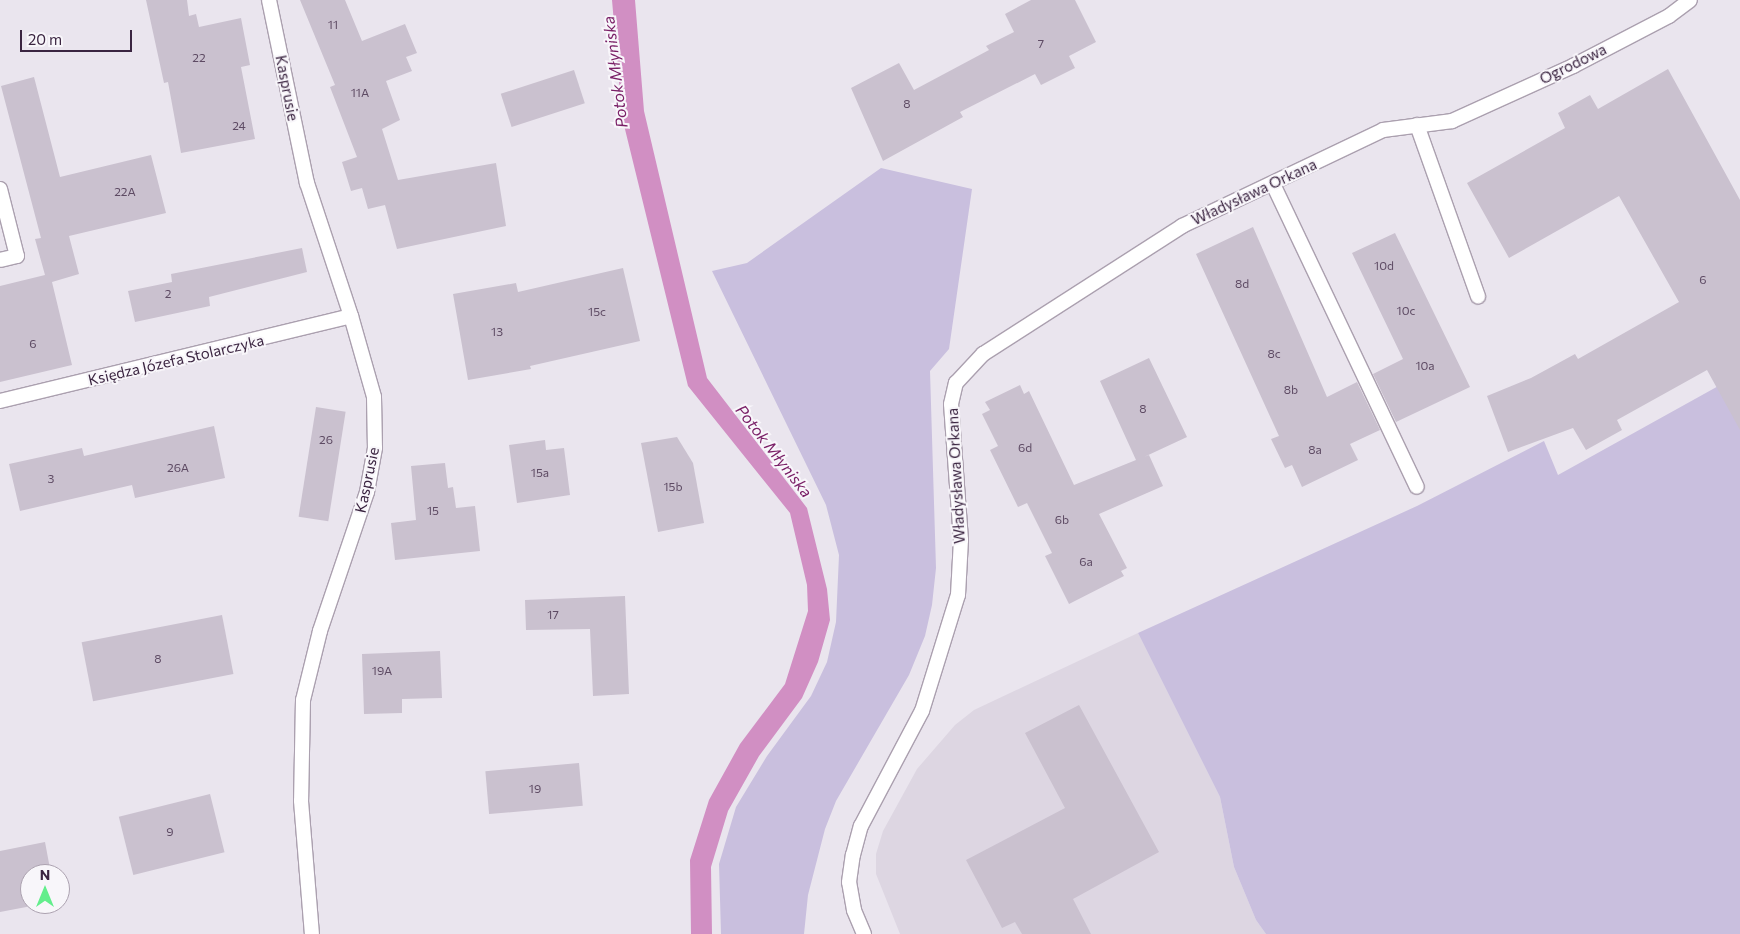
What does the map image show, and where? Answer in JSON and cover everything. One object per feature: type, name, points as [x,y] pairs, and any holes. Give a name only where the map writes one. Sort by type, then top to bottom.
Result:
[{"type":"street","name":"Kasprusie","points":[[269,0],[307,183],[374,397],[375,460],[358,523],[318,638],[303,700],[301,801],[312,934]]},
{"type":"street","name":"Ogrodowa","points":[[1452,121],[1573,66],[1669,16],[1690,0]]},
{"type":"street","name":"Władysława Orkana","points":[[864,934],[854,910],[849,882],[857,840],[861,826],[922,711],[958,595],[961,540],[951,404],[956,383],[982,354],[1094,280],[1182,226],[1384,130],[1416,124],[1452,121]]},
{"type":"street","points":[[1416,124],[1478,296]]},
{"type":"street","points":[[1273,184],[1417,487]]},
{"type":"street","points":[[0,189],[16,256],[0,260]]},
{"type":"street","name":"Księdza Józefa Stolarczyka","points":[[0,401],[350,316]]},
{"type":"shaded area","points":[[612,0],[635,0],[644,111],[707,378],[807,508],[827,589],[830,620],[818,662],[802,698],[759,756],[728,811],[711,867],[712,934],[691,934],[690,860],[709,800],[740,744],[785,684],[808,611],[807,585],[790,513],[688,386],[622,117]]},
{"type":"shaded area","points":[[881,168],[972,189],[949,349],[930,371],[936,568],[932,605],[925,636],[909,675],[836,801],[825,829],[808,895],[804,934],[721,934],[719,864],[736,807],[767,756],[811,696],[827,662],[836,622],[839,555],[826,505],[712,271],[747,263]]},
{"type":"shaded area","points":[[1740,374],[1740,934],[1266,934],[1256,920],[1234,867],[1220,797],[1138,633],[1417,506],[1544,441],[1558,475]]},
{"type":"shaded area","points":[[1138,633],[1220,797],[1234,867],[1256,920],[1266,934],[900,934],[876,874],[876,854],[883,831],[917,769],[955,725],[974,710]]},
{"type":"building","points":[[146,0],[187,0],[189,16],[196,14],[199,27],[241,18],[250,65],[241,67],[255,139],[181,153],[168,82],[164,83]]},
{"type":"building","points":[[300,0],[345,0],[362,41],[405,24],[417,53],[406,57],[412,71],[386,81],[400,120],[382,129],[398,180],[496,163],[506,226],[397,249],[385,205],[368,209],[362,188],[351,191],[342,162],[357,157],[330,87],[335,85]]},
{"type":"building","points":[[1031,0],[1075,0],[1096,42],[1069,56],[1075,68],[1041,85],[1035,74],[960,112],[963,117],[883,161],[851,88],[899,63],[914,90],[989,50],[986,46],[1014,32],[1005,14]]},
{"type":"building","points":[[1668,69],[1740,200],[1740,430],[1707,370],[1617,420],[1622,430],[1586,450],[1573,428],[1508,452],[1487,396],[1531,378],[1575,354],[1578,359],[1679,302],[1619,196],[1509,258],[1467,183],[1565,128],[1558,113],[1590,95],[1598,109]]},
{"type":"building","points":[[574,70],[585,103],[512,127],[501,94]]},
{"type":"building","points":[[34,77],[60,177],[151,155],[166,213],[69,236],[79,274],[52,282],[72,365],[0,382],[0,286],[45,275],[35,239],[41,238],[1,86]]},
{"type":"building","points":[[1253,227],[1327,397],[1357,382],[1380,430],[1350,444],[1358,460],[1302,487],[1292,465],[1285,468],[1271,439],[1279,436],[1196,254]]},
{"type":"building","points":[[1395,233],[1470,387],[1396,422],[1373,374],[1403,359],[1352,253]]},
{"type":"building","points":[[302,248],[307,272],[209,297],[210,306],[135,322],[128,291],[172,282],[171,274]]},
{"type":"building","points":[[623,268],[640,341],[530,366],[531,369],[468,380],[453,294],[516,283],[518,292]]},
{"type":"building","points":[[1149,358],[1187,437],[1144,457],[1149,455],[1163,486],[1099,514],[1127,568],[1121,571],[1124,576],[1069,604],[1045,556],[1052,553],[1027,503],[1018,507],[990,450],[998,446],[982,414],[990,410],[985,402],[1020,385],[1024,394],[1029,391],[1074,485],[1136,460],[1100,381]]},
{"type":"building","points":[[316,407],[346,412],[328,521],[299,517]]},
{"type":"building","points":[[214,426],[225,478],[135,498],[132,485],[20,511],[9,464],[82,448],[84,456]]},
{"type":"building","points":[[677,437],[693,463],[704,523],[658,532],[641,443]]},
{"type":"building","points":[[545,440],[546,450],[564,448],[570,495],[517,503],[509,445]]},
{"type":"building","points":[[445,463],[448,488],[453,487],[456,508],[475,506],[480,551],[395,560],[391,523],[416,520],[411,466]]},
{"type":"building","points":[[625,596],[629,694],[593,696],[590,629],[526,630],[525,600]]},
{"type":"building","points":[[222,615],[233,674],[93,701],[82,642]]},
{"type":"building","points":[[440,651],[442,698],[402,699],[402,713],[364,714],[362,654]]},
{"type":"building","points":[[1079,705],[1159,852],[1073,899],[1091,934],[1022,934],[1015,922],[1002,928],[966,860],[1065,808],[1025,733]]},
{"type":"building","points":[[579,763],[583,806],[489,814],[485,771]]},
{"type":"building","points":[[210,794],[225,852],[133,875],[119,817]]},
{"type":"building","points":[[45,842],[49,864],[20,864],[20,908],[0,912],[0,851]]},
{"type":"water label","name":"Potok Młyniska","points":[[615,72]]},
{"type":"water label","name":"Potok Młyniska","points":[[774,451]]}]
